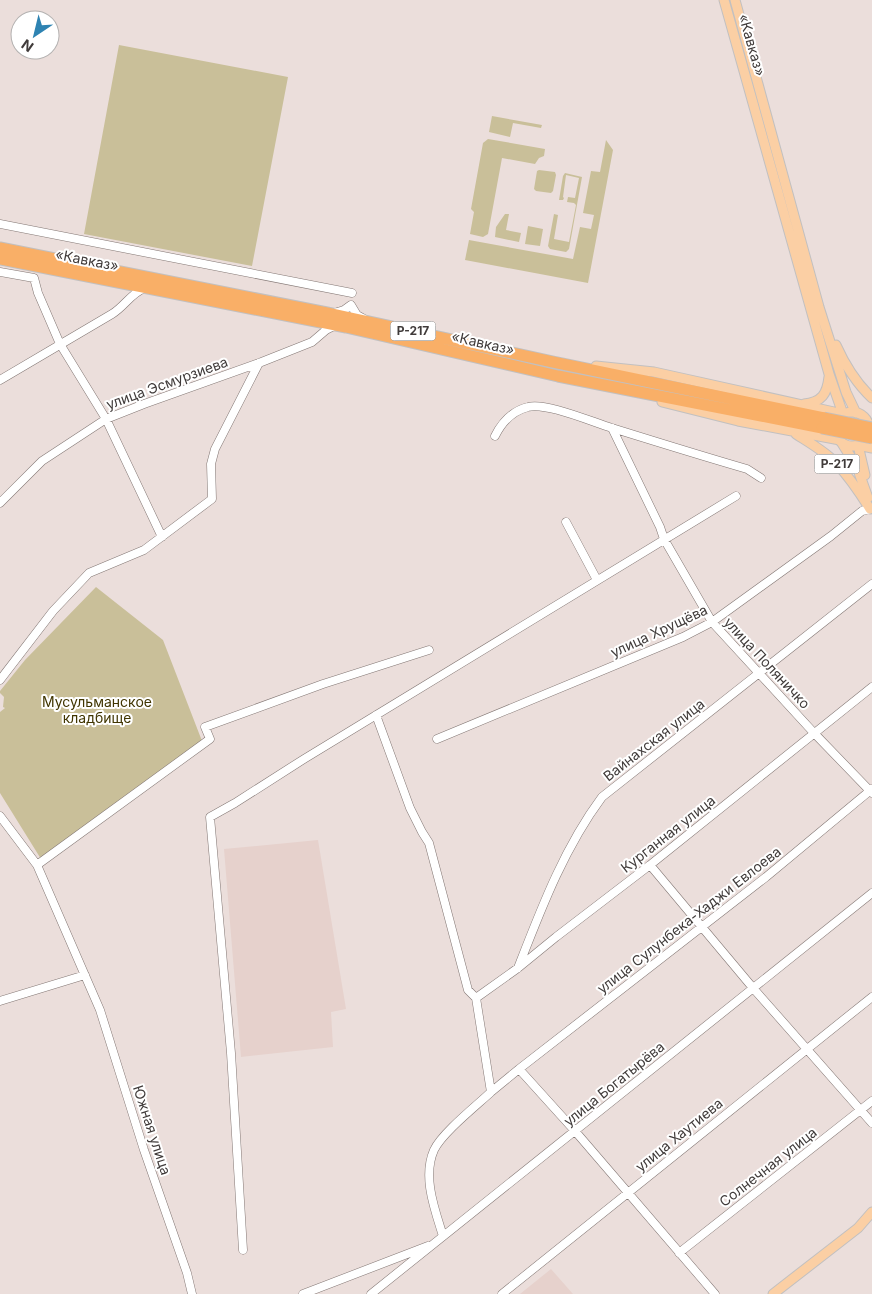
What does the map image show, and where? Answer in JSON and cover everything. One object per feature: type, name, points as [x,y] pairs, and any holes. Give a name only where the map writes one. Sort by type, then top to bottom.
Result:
[{"type":"highway","name":"«Кавказ»","points":[[0,248],[370,322],[823,423],[872,438]]},
{"type":"highway","name":"«Кавказ»","points":[[0,259],[337,325],[558,376],[823,423],[872,428]]},
{"type":"main road","name":"«Кавказ»","points":[[724,0],[829,374],[844,414]]},
{"type":"main road","name":"«Кавказ»","points":[[735,0],[819,307],[843,384],[856,412]]},
{"type":"main road","points":[[819,307],[843,360],[855,380],[872,398]]},
{"type":"main road","name":"Р-217","points":[[553,362],[654,372],[844,414]]},
{"type":"main road","points":[[800,404],[812,403],[820,399],[828,386],[829,374]]},
{"type":"main road","name":"Р-217","points":[[558,376],[738,421],[840,440],[857,467],[870,495]]},
{"type":"main road","points":[[856,412],[868,418],[869,433],[864,442],[858,445],[848,445],[836,435],[836,425],[838,419],[844,414],[856,412]]},
{"type":"main road","name":"Р-217","points":[[792,431],[816,446],[836,463],[856,486],[871,512]]},
{"type":"main road","name":"Р-217","points":[[871,512],[870,495],[858,445],[872,448]]},
{"type":"main road","points":[[773,1294],[858,1228],[871,1213]]},
{"type":"street","points":[[0,224],[352,293]]},
{"type":"street","points":[[0,272],[34,278],[38,293],[60,344],[106,419],[162,537]]},
{"type":"street","points":[[118,282],[126,286],[129,291],[126,302]]},
{"type":"street","points":[[0,380],[115,312],[136,292],[149,287]]},
{"type":"street","points":[[317,321],[320,335]]},
{"type":"street","name":"улица Эсмурзиева","points":[[0,503],[42,461],[106,419],[259,364],[312,342],[326,330],[337,325]]},
{"type":"street","points":[[0,680],[54,611],[89,573],[144,550],[212,500],[212,464],[215,449],[259,364]]},
{"type":"street","points":[[495,436],[501,425],[512,413],[529,406],[544,406],[747,469],[761,478]]},
{"type":"street","name":"улица Поляничко","points":[[612,428],[664,539],[712,622],[814,733],[871,791]]},
{"type":"street","points":[[243,1250],[231,1053],[210,817],[736,496]]},
{"type":"street","name":"улица Хрущёва","points":[[437,739],[683,637],[712,622],[831,536],[862,511],[871,512]]},
{"type":"street","points":[[566,522],[597,580]]},
{"type":"street","name":"Вайнахская улица","points":[[518,968],[548,892],[587,817],[602,796],[872,584]]},
{"type":"street","points":[[37,865],[210,739],[205,727],[323,684],[428,650]]},
{"type":"street","name":"Курганная улица","points":[[476,998],[518,968],[650,865],[872,687]]},
{"type":"street","points":[[376,715],[410,808],[429,842],[468,990],[476,998],[491,1092]]},
{"type":"street","name":"улица Сулунбека-Хаджи Евлоева","points":[[443,1236],[432,1200],[430,1169],[434,1149],[446,1133],[519,1068],[766,877],[871,791]]},
{"type":"street","name":"Южная улица","points":[[0,816],[37,865],[100,1010],[144,1150],[187,1273],[192,1294]]},
{"type":"street","points":[[650,865],[752,988],[872,1123]]},
{"type":"street","name":"улица Богатырёва","points":[[371,1294],[872,893]]},
{"type":"street","points":[[0,1001],[85,976]]},
{"type":"street","name":"улица Хаутиева","points":[[502,1294],[872,996]]},
{"type":"street","points":[[519,1068],[715,1294]]},
{"type":"street","name":"Солнечная улица","points":[[679,1253],[872,1101]]},
{"type":"street","points":[[303,1294],[434,1243]]},
{"type":"shaded area","points":[[318,840],[346,1009],[331,1012],[333,1047],[241,1057],[224,849]]},
{"type":"shaded area","points":[[551,1269],[573,1294],[520,1294]]},
{"type":"green space","points":[[119,45],[288,77],[252,266],[84,234]]},
{"type":"green space","points":[[492,116],[542,125],[541,128],[513,123],[510,137],[489,132]]},
{"type":"green space","points":[[488,139],[545,149],[544,156],[539,158],[535,164],[502,158],[488,234],[483,237],[470,234],[474,212],[471,209],[483,143]]},
{"type":"green space","points":[[606,140],[613,150],[588,283],[465,260],[469,240],[573,259],[580,227],[591,229],[594,215],[583,213],[591,171],[600,172]]},
{"type":"green space","points":[[537,171],[555,172],[553,191],[551,193],[534,189]]},
{"type":"green space","points":[[565,173],[582,177],[569,249],[566,252],[550,249],[548,246],[554,214],[558,215],[554,239],[569,242],[576,205],[567,202],[568,197],[575,198],[579,178],[566,175],[564,198],[559,200]]},
{"type":"green space","points":[[505,214],[509,214],[506,230],[521,233],[519,242],[495,237],[496,227]]},
{"type":"green space","points":[[528,226],[543,229],[540,246],[525,244]]},
{"type":"green space","name":"Мусульманское кладбище","points":[[96,587],[163,640],[202,741],[41,859],[0,793],[0,712],[5,708],[3,707],[4,697],[0,691],[25,660]]}]
